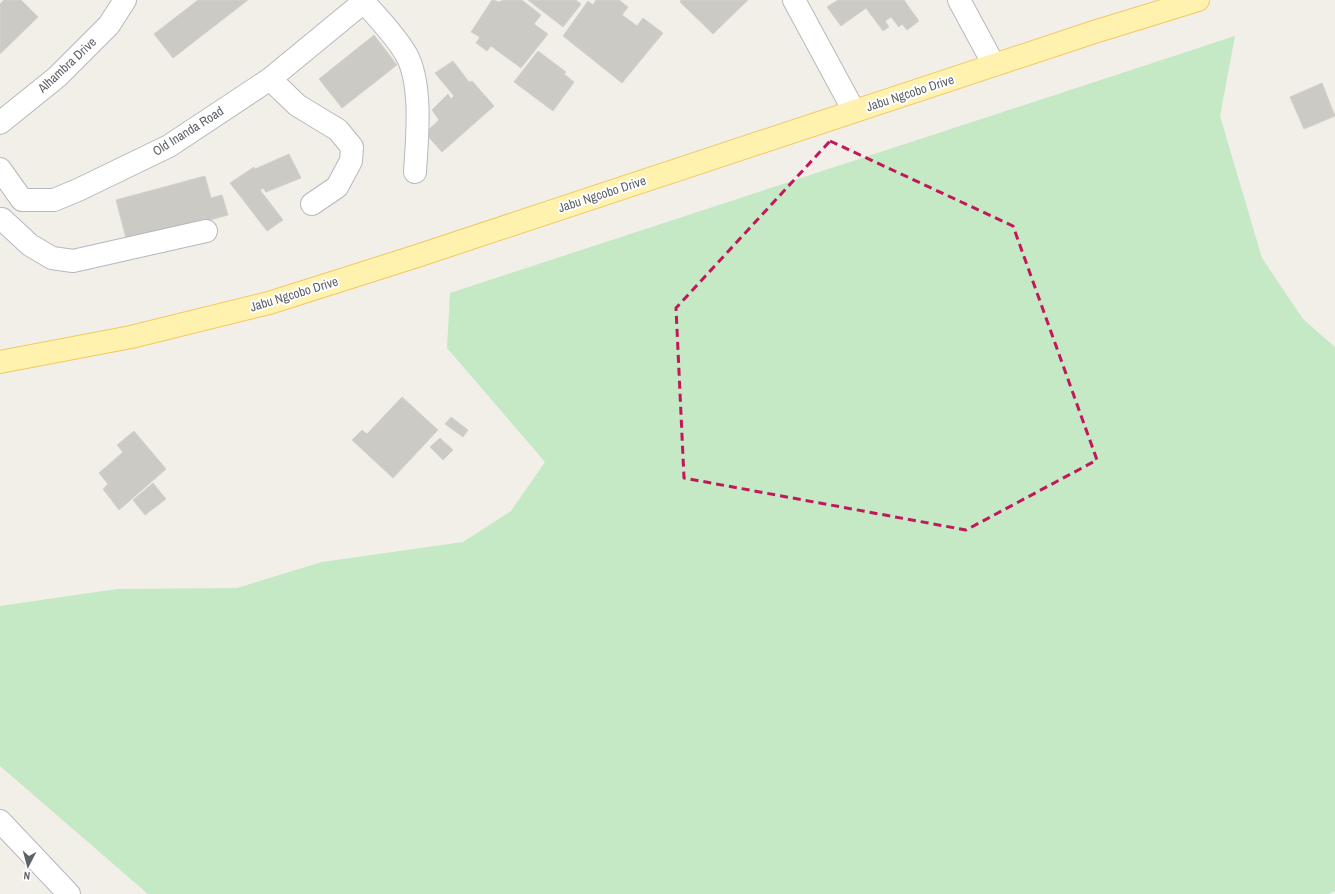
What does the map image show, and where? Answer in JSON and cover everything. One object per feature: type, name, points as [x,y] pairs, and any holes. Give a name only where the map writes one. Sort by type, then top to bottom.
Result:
[{"type":"main road","name":"Jabu Ngcobo Drive","points":[[0,362],[131,337],[269,303],[417,256],[1094,32],[1198,0]]},
{"type":"street","name":"Alhambra Drive","points":[[0,123],[62,72],[109,25],[125,0]]},
{"type":"street","points":[[794,0],[854,111]]},
{"type":"street","points":[[959,0],[994,65]]},
{"type":"street","points":[[365,1],[391,32],[407,55],[415,84],[418,132],[415,172]]},
{"type":"street","name":"Old Inanda Road","points":[[22,200],[54,200],[169,146],[270,79],[365,1]]},
{"type":"street","points":[[270,79],[297,105],[338,130],[352,147],[351,161],[336,187],[312,204]]},
{"type":"street","points":[[0,169],[22,200],[1,220],[30,245],[52,258],[74,261],[206,231]]},
{"type":"street","points":[[0,821],[69,894]]},
{"type":"highlighted area","points":[[830,141],[1013,226],[1097,460],[966,530],[684,478],[676,308]]},
{"type":"green space","points":[[1235,36],[1220,116],[1262,258],[1303,319],[1335,347],[1335,891],[1329,894],[148,894],[0,766],[0,606],[117,589],[237,588],[322,562],[463,542],[511,511],[545,462],[447,348],[450,293]]},
{"type":"building","points":[[4,0],[21,0],[38,17],[0,54],[0,4]]},
{"type":"building","points":[[198,0],[248,0],[173,58],[154,34]]},
{"type":"building","points":[[492,0],[500,2],[502,0],[522,0],[541,15],[534,24],[548,34],[521,68],[491,46],[487,51],[476,43],[480,37],[471,32]]},
{"type":"building","points":[[528,0],[576,0],[581,4],[563,27]]},
{"type":"building","points":[[596,0],[619,0],[628,7],[622,15],[637,26],[643,18],[663,33],[622,83],[563,36],[588,1],[593,5]]},
{"type":"building","points":[[681,0],[748,0],[713,34],[680,2]]},
{"type":"building","points":[[838,0],[904,0],[919,21],[907,30],[902,24],[899,27],[891,17],[885,21],[889,27],[883,31],[866,8],[841,26],[827,7]]},
{"type":"building","points":[[374,35],[397,65],[342,108],[319,79]]},
{"type":"building","points":[[538,51],[566,72],[564,74],[574,82],[553,111],[514,82]]},
{"type":"building","points":[[453,61],[469,82],[472,81],[494,106],[442,152],[425,133],[439,120],[432,110],[448,94],[451,99],[454,96],[435,73]]},
{"type":"building","points":[[1322,83],[1335,116],[1304,129],[1290,97]]},
{"type":"building","points":[[289,154],[301,178],[266,192],[263,188],[260,190],[283,220],[267,231],[230,183],[254,167],[255,169]]},
{"type":"building","points":[[205,176],[211,198],[222,195],[228,215],[127,242],[116,200]]},
{"type":"building","points":[[402,397],[438,430],[393,478],[352,440],[362,430],[367,434]]},
{"type":"building","points":[[451,417],[468,430],[463,437],[445,424]]},
{"type":"building","points":[[134,431],[166,469],[119,510],[103,489],[108,484],[99,473],[123,452],[117,445]]},
{"type":"building","points":[[440,438],[453,450],[443,460],[430,447]]},
{"type":"building","points":[[153,483],[166,499],[145,515],[133,500]]}]
